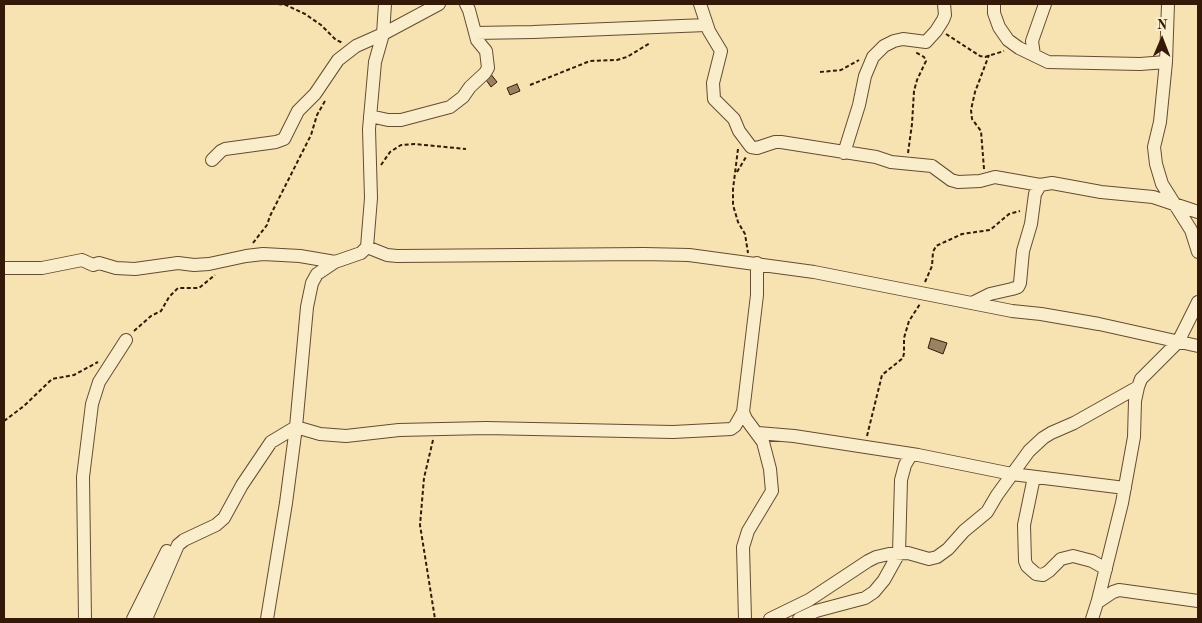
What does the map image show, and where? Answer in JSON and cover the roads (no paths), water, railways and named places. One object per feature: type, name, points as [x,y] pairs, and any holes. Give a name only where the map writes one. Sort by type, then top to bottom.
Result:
[{"type":"street","points":[[266,619],[286,503],[296,427],[306,307],[312,283],[317,274],[334,262],[362,253],[367,247],[371,198],[370,116],[375,62],[383,34],[385,4]]},
{"type":"street","points":[[212,160],[225,149],[276,142],[284,139],[301,107],[315,94],[338,60],[356,46],[439,4]]},
{"type":"street","points":[[370,116],[388,120],[401,120],[450,108],[485,73],[488,68],[486,52],[477,40],[466,4]]},
{"type":"street","points":[[471,19],[472,4]]},
{"type":"street","points":[[700,4],[706,25],[721,51],[713,83],[714,98],[734,119],[739,131],[747,142],[755,148],[781,142],[876,157],[891,162],[932,166],[951,180],[958,182],[995,177],[1040,185],[1052,183],[1100,192],[1153,197],[1198,212]]},
{"type":"street","points":[[844,153],[870,63],[878,52],[892,41],[902,39],[926,42],[938,28],[945,15],[944,4]]},
{"type":"street","points":[[994,4],[994,13],[999,27],[1008,40],[1019,48],[1048,62],[1140,64],[1166,62]]},
{"type":"street","points":[[1034,55],[1032,41],[1045,4]]},
{"type":"street","points":[[1168,4],[1166,62],[1160,122],[1154,147],[1156,164],[1162,184],[1191,230],[1198,252]]},
{"type":"street","points":[[475,32],[533,32],[706,25]]},
{"type":"street","points":[[972,304],[990,294],[1018,286],[1020,283],[1023,251],[1035,194],[1040,185]]},
{"type":"street","points":[[367,247],[387,255],[397,256],[689,255],[814,272],[972,304],[1099,324],[1198,346]]},
{"type":"street","points":[[4,268],[42,268],[82,260],[92,264],[100,263],[116,268],[135,269],[178,263],[208,264],[263,254],[300,256],[334,262]]},
{"type":"street","points":[[133,619],[170,544],[177,538],[216,526],[224,518],[242,485],[271,442],[296,427],[320,434],[346,436],[398,430],[486,428],[673,432],[728,430],[736,426],[743,412],[757,295],[753,263]]},
{"type":"street","points":[[1092,619],[1098,602],[1125,488],[1134,437],[1135,401],[1138,386],[1141,378],[1178,342],[1198,302]]},
{"type":"street","points":[[85,619],[83,477],[92,404],[99,382],[126,340]]},
{"type":"street","points":[[770,619],[809,600],[868,561],[888,554],[899,553],[914,553],[931,560],[937,557],[987,512],[1029,451],[1043,438],[1074,424],[1138,386]]},
{"type":"street","points":[[743,412],[746,419],[758,433],[765,448],[772,491],[748,531],[742,547],[745,619]]},
{"type":"street","points":[[758,433],[794,436],[911,454],[1012,474],[1125,488]]},
{"type":"street","points":[[799,619],[816,611],[865,598],[874,592],[884,580],[899,553],[901,480],[905,465],[911,454]]},
{"type":"street","points":[[1034,477],[1024,526],[1025,561],[1027,566],[1036,574],[1045,574],[1061,559],[1070,556],[1092,561],[1106,569]]},
{"type":"street","points":[[146,619],[178,545],[208,529]]},
{"type":"street","points":[[1098,602],[1112,592],[1119,590],[1198,601]]}]
